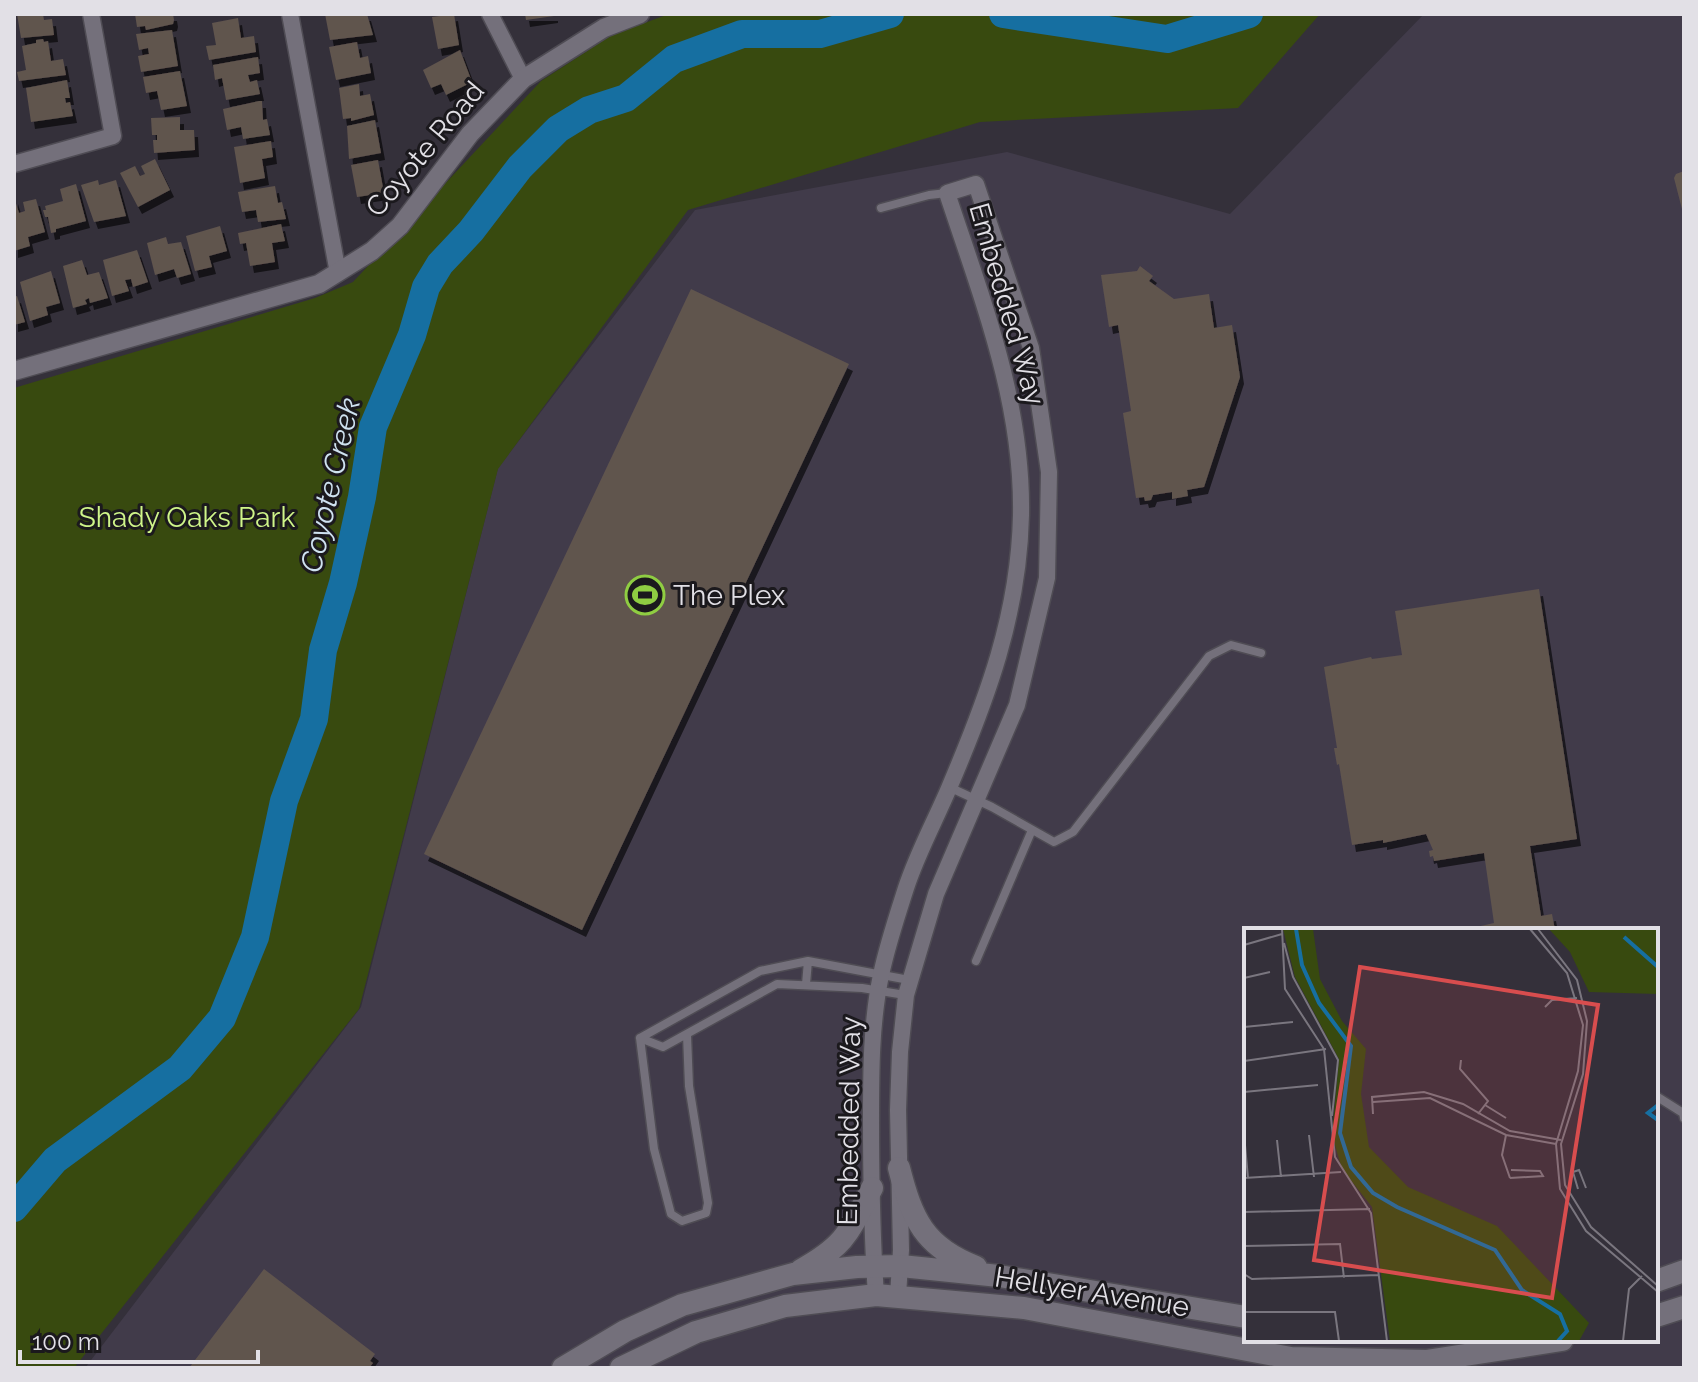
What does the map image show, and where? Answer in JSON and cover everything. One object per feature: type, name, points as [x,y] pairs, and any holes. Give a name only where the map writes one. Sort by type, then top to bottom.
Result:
[{"type":"main road","points":[[899,1168],[908,1203],[928,1239],[954,1259],[999,1276]]},
{"type":"main road","points":[[793,1274],[823,1258],[846,1238],[872,1188]]},
{"type":"main road","name":"Hellyer Avenue","points":[[563,1368],[625,1331],[682,1305],[793,1274],[874,1267],[901,1266],[999,1276],[1244,1317]]},
{"type":"main road","points":[[1658,1280],[1684,1271]]},
{"type":"main road","name":"Hellyer Avenue","points":[[621,1368],[696,1332],[785,1306],[887,1295],[1024,1308],[1291,1358],[1535,1342]]},
{"type":"main road","points":[[1658,1315],[1684,1307]]},
{"type":"street","points":[[14,164],[113,136],[91,14]]},
{"type":"street","points":[[290,14],[338,273]]},
{"type":"street","points":[[490,14],[523,79]]},
{"type":"street","name":"Coyote Road","points":[[14,371],[319,284],[372,251],[400,226],[470,134],[523,79],[604,28],[640,14]]},
{"type":"street","name":"Embedded Way","points":[[976,184],[1031,348],[1049,472],[1047,578],[1017,705],[936,894],[908,988],[900,1052],[901,1266],[887,1295],[874,1267],[872,1188],[871,1057],[880,983],[907,885],[989,693],[1007,629],[1017,575],[1021,516],[1019,454],[1012,405],[1001,356],[947,193],[976,184]]},
{"type":"lane","points":[[881,208],[947,193]]},
{"type":"lane","points":[[949,787],[1054,842],[1073,832],[1209,656],[1231,645],[1261,653]]},
{"type":"lane","points":[[976,961],[1032,830]]},
{"type":"lane","points":[[806,984],[808,961]]},
{"type":"lane","points":[[640,1038],[760,971],[808,961],[880,983],[908,988]]},
{"type":"lane","points":[[640,1038],[663,1047],[777,984],[880,983],[908,988]]},
{"type":"lane","points":[[640,1038],[654,1149],[671,1214],[682,1221],[706,1213],[708,1203],[689,1086],[687,1035]]},
{"type":"lane","points":[[1658,1097],[1683,1113],[1684,1118]]},
{"type":"shaded area","points":[[1424,14],[1684,14],[1684,1368],[85,1368],[361,1007],[498,468],[695,210],[1007,152],[1230,214]]},
{"type":"green space","name":"Shady Oaks Park","points":[[669,14],[1320,14],[1238,108],[980,122],[688,210],[498,469],[359,1009],[74,1368],[14,1368],[14,388],[315,298],[353,282],[541,81],[612,35]]},
{"type":"building","points":[[17,14],[43,14],[44,20],[52,19],[54,35],[21,38]]},
{"type":"building","points":[[135,14],[173,14],[174,20],[173,24],[146,30],[145,26],[137,27]]},
{"type":"building","points":[[325,14],[367,14],[373,35],[330,40]]},
{"type":"building","points":[[454,14],[459,45],[438,49],[432,17]]},
{"type":"building","points":[[525,14],[554,14],[554,16],[526,20]]},
{"type":"building","points":[[238,18],[241,38],[254,36],[256,52],[209,60],[206,46],[216,45],[212,23]]},
{"type":"building","points":[[172,30],[178,66],[141,72],[138,56],[149,54],[148,48],[139,50],[136,34]]},
{"type":"building","points":[[43,39],[44,42],[48,41],[51,61],[63,59],[66,75],[19,81],[17,72],[26,70],[22,46]]},
{"type":"building","points":[[357,42],[360,58],[368,56],[371,73],[336,80],[329,47]]},
{"type":"building","points":[[460,50],[472,82],[446,95],[441,84],[431,88],[423,70]]},
{"type":"building","points":[[258,57],[260,73],[248,75],[250,82],[257,80],[260,94],[226,100],[222,78],[215,80],[213,65]]},
{"type":"building","points":[[180,71],[187,106],[161,110],[157,91],[146,93],[143,77]]},
{"type":"building","points":[[67,80],[70,98],[65,98],[66,103],[70,102],[73,116],[31,122],[26,88]]},
{"type":"building","points":[[359,84],[360,96],[370,94],[374,115],[351,121],[351,118],[343,119],[339,88]]},
{"type":"building","points":[[262,101],[263,120],[267,119],[270,135],[243,139],[241,127],[227,130],[223,109]]},
{"type":"building","points":[[180,117],[180,130],[194,130],[195,150],[154,153],[153,140],[157,140],[157,135],[152,135],[151,118]]},
{"type":"building","points":[[375,120],[381,153],[349,159],[347,126]]},
{"type":"building","points":[[271,141],[273,157],[262,159],[265,178],[240,183],[234,147]]},
{"type":"building","points":[[155,159],[170,190],[138,207],[120,173],[135,166],[140,176],[145,174],[141,166]]},
{"type":"building","points":[[378,160],[384,193],[357,197],[351,165]]},
{"type":"building","points":[[1684,171],[1684,212],[1683,213],[1674,178]]},
{"type":"building","points":[[98,180],[99,185],[116,180],[126,216],[94,222],[81,185]]},
{"type":"building","points":[[76,184],[86,221],[51,233],[48,217],[45,217],[43,210],[46,210],[45,206],[63,201],[60,189]]},
{"type":"building","points":[[275,186],[278,203],[282,202],[286,219],[258,222],[256,210],[242,212],[238,192]]},
{"type":"building","points":[[14,197],[19,213],[25,211],[23,202],[36,199],[45,232],[28,237],[30,246],[14,251]]},
{"type":"building","points":[[281,224],[285,241],[272,243],[275,262],[250,266],[246,243],[240,244],[238,233]]},
{"type":"building","points":[[220,226],[227,251],[209,256],[212,267],[195,271],[186,236]]},
{"type":"building","points":[[166,237],[168,244],[181,242],[191,274],[177,278],[174,269],[155,275],[147,243]]},
{"type":"building","points":[[137,250],[148,282],[133,287],[131,279],[125,280],[129,291],[112,296],[103,260]]},
{"type":"building","points":[[82,260],[87,275],[99,272],[108,298],[90,303],[89,298],[85,300],[87,304],[73,308],[63,266]]},
{"type":"building","points":[[1140,266],[1153,276],[1149,281],[1174,299],[1209,294],[1214,328],[1232,325],[1240,377],[1204,487],[1187,490],[1188,496],[1172,499],[1172,492],[1153,495],[1151,500],[1145,501],[1144,497],[1136,498],[1123,413],[1131,411],[1118,325],[1109,327],[1101,275],[1137,271]]},
{"type":"building","points":[[51,271],[60,303],[46,307],[48,315],[30,321],[20,282]]},
{"type":"building","points":[[691,289],[849,364],[582,930],[424,854]]},
{"type":"building","points":[[17,296],[25,322],[14,325],[14,297]]},
{"type":"building","points":[[1539,589],[1577,839],[1530,846],[1541,916],[1552,914],[1555,928],[1472,928],[1494,923],[1484,853],[1434,861],[1433,856],[1430,857],[1429,851],[1433,850],[1426,834],[1383,843],[1383,840],[1352,845],[1334,748],[1337,748],[1324,667],[1371,657],[1402,655],[1395,611]]},
{"type":"building","points":[[264,1269],[375,1354],[369,1368],[189,1368]]},
{"type":"waterway","name":"Coyote Creek","points":[[14,1208],[55,1160],[180,1068],[222,1018],[255,937],[284,801],[314,719],[323,650],[343,583],[362,497],[373,427],[412,335],[426,287],[440,264],[471,231],[520,167],[558,129],[589,110],[626,98],[674,59],[742,34],[820,34],[890,14]]},
{"type":"waterway","name":"Coyote Creek","points":[[1003,14],[1167,39],[1249,14]]},
{"type":"place","name":"The Plex","points":[[645,595]]}]
